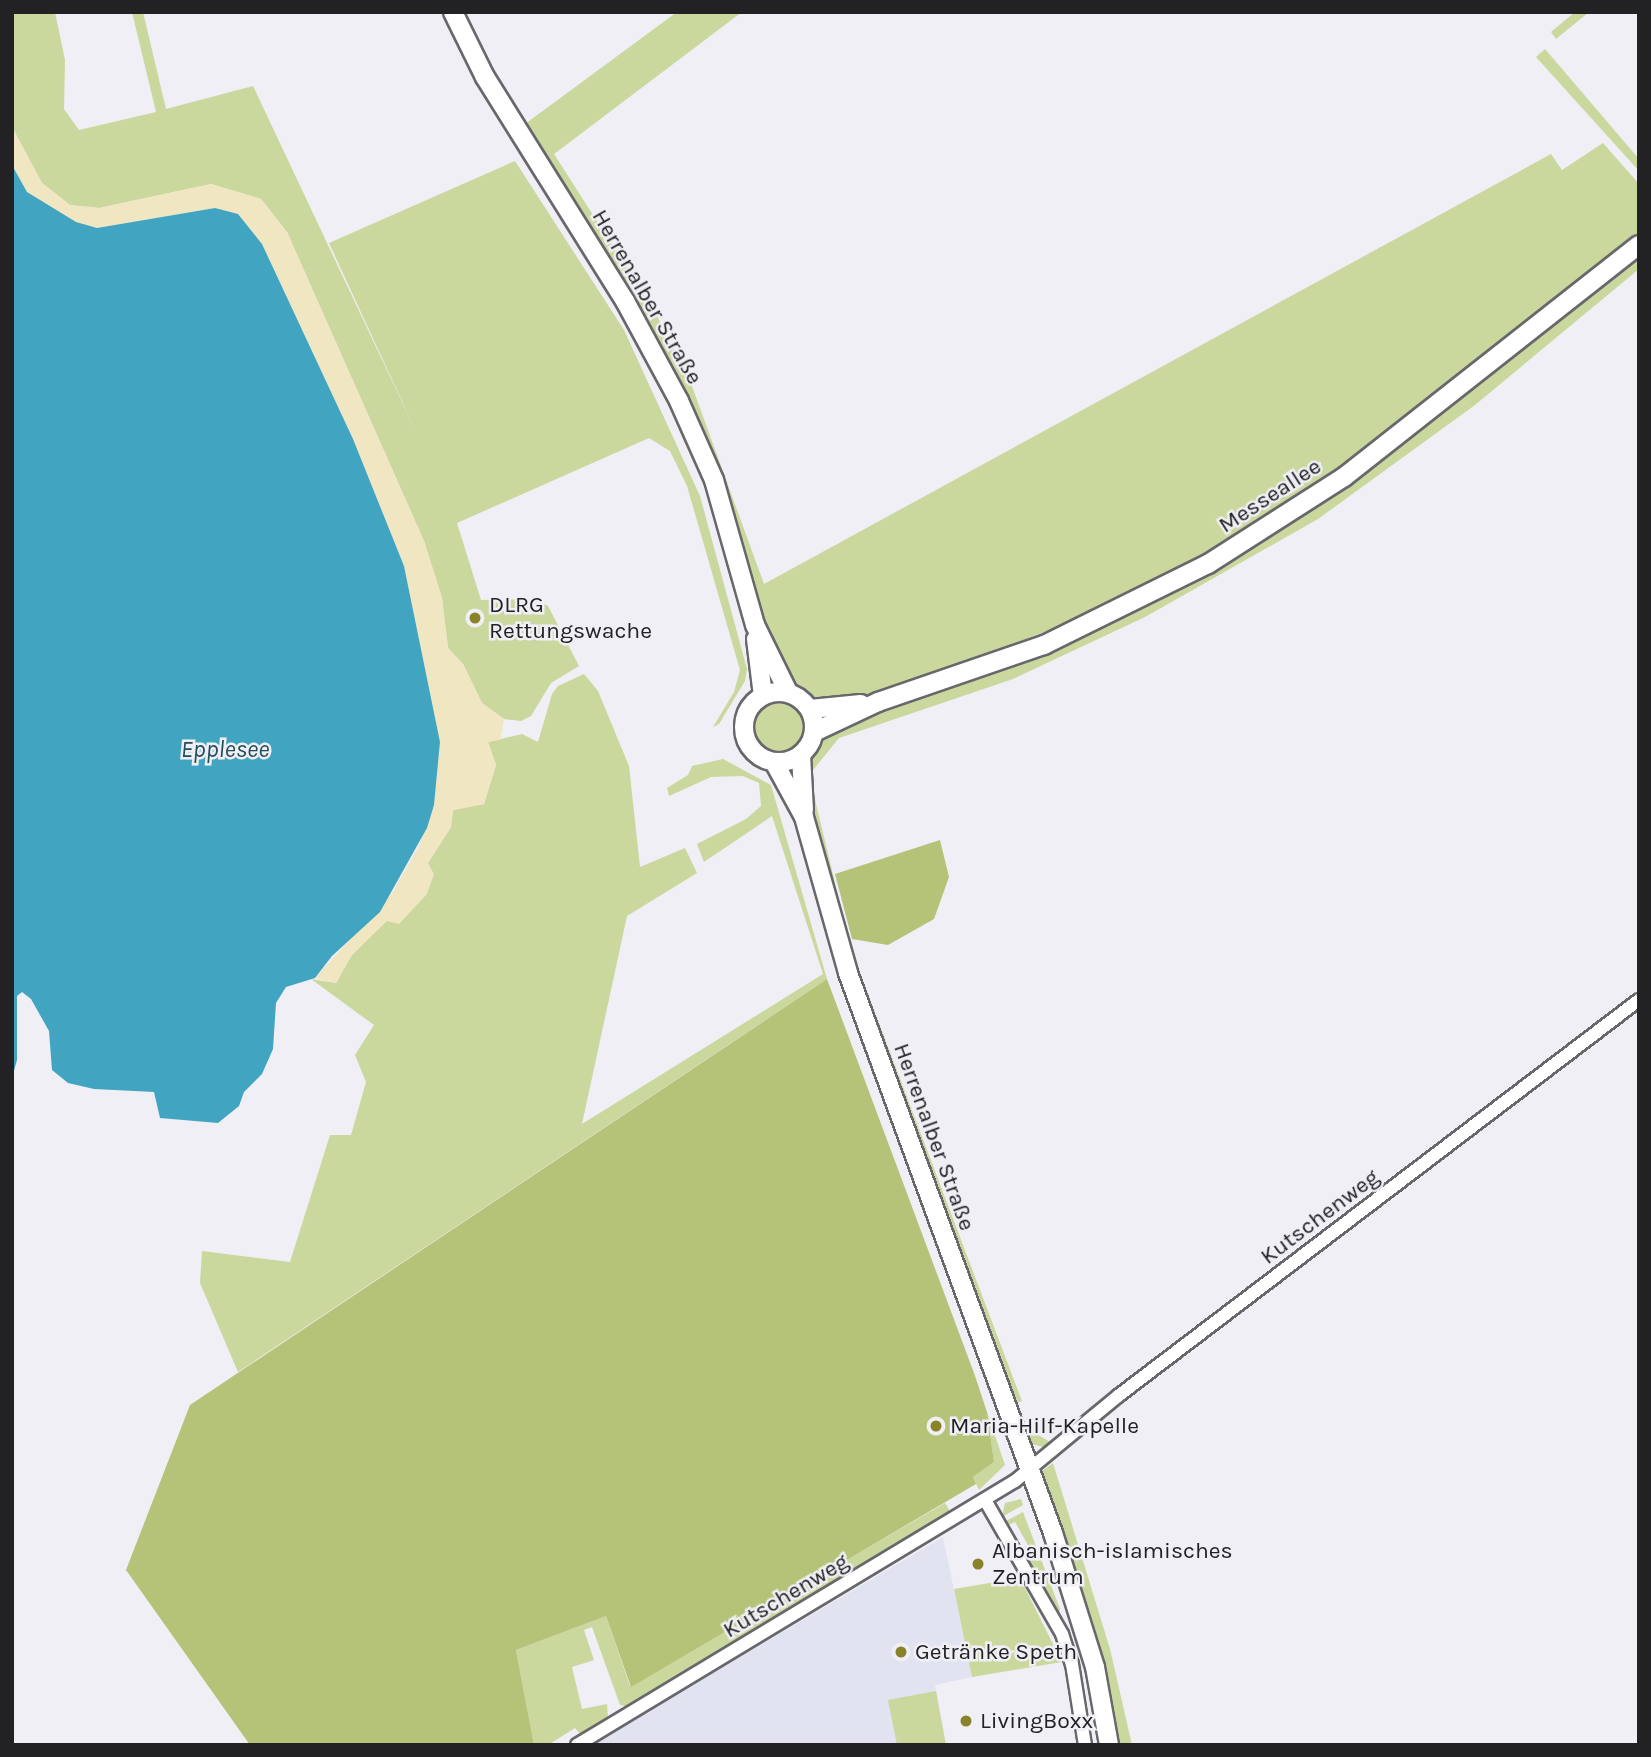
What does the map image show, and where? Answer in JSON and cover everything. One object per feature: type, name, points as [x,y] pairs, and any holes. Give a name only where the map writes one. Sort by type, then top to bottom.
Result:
[{"type":"street","name":"Herrenalber Straße","points":[[453,12],[485,77],[625,301],[679,401],[714,480],[755,625],[762,696]]},
{"type":"street","name":"Messeallee","points":[[814,732],[878,702],[1044,645],[1116,612],[1273,525],[1375,454],[1639,246]]},
{"type":"street","name":"Herrenalber Straße","points":[[755,625],[788,692]]},
{"type":"street","points":[[788,692],[810,709],[814,732],[801,755],[774,762],[753,750],[745,734],[750,708],[762,696],[788,692]]},
{"type":"street","name":"Messeallee","points":[[810,709],[878,702]]},
{"type":"street","name":"Herrenalber Straße","points":[[801,755],[804,817]]},
{"type":"street","name":"Herrenalber Straße","points":[[774,762],[804,817],[848,973],[1022,1476],[1082,1620],[1109,1745]]},
{"type":"street","name":"Kutschenweg","points":[[576,1745],[1022,1476],[1118,1396],[1639,1000]]},
{"type":"street","points":[[985,1500],[1062,1634],[1072,1664],[1085,1745]]},
{"type":"shaded area","points":[[943,1537],[972,1677],[935,1685],[946,1745],[592,1745]]},
{"type":"green space","points":[[12,12],[55,12],[65,60],[64,109],[79,130],[156,112],[132,12],[143,12],[166,109],[253,86],[419,438],[329,243],[515,161],[624,330],[700,496],[747,669],[745,681],[719,724],[713,727],[734,692],[740,670],[687,486],[670,451],[649,438],[457,523],[481,600],[536,599],[548,606],[579,666],[551,683],[531,716],[521,721],[504,719],[482,703],[463,664],[448,648],[442,598],[424,541],[287,232],[261,199],[211,184],[99,208],[70,205],[42,183],[12,127]]},
{"type":"green space","points":[[677,12],[742,12],[554,154],[655,312],[689,378],[764,584],[1551,154],[1562,170],[1603,143],[1639,184],[1639,234],[1421,409],[1313,488],[1223,545],[1112,605],[963,664],[876,694],[820,704],[792,687],[777,669],[709,453],[521,127]]},
{"type":"green space","points":[[1575,12],[1589,12],[1556,39],[1551,32]]},
{"type":"green space","points":[[1545,49],[1639,159],[1639,171],[1536,57]]},
{"type":"green space","points":[[1639,254],[1639,269],[1475,405],[1318,519],[1145,617],[1013,679],[839,738],[809,775],[851,949],[1022,1401],[1014,1404],[888,1065],[841,925],[804,785],[804,764],[824,733],[846,721],[969,681],[1117,620],[1276,532],[1454,403]]},
{"type":"green space","points":[[584,674],[598,691],[629,766],[640,867],[685,848],[697,873],[627,916],[582,1124],[823,974],[772,816],[704,862],[697,844],[746,819],[761,806],[759,783],[743,776],[711,777],[669,796],[667,788],[688,775],[692,766],[723,759],[771,785],[827,979],[238,1372],[200,1283],[202,1251],[290,1262],[330,1135],[351,1135],[366,1082],[355,1055],[374,1025],[311,979],[336,983],[351,956],[387,920],[399,923],[428,863],[451,827],[453,810],[484,804],[496,765],[488,742],[522,734],[538,742],[552,694],[558,686]]},
{"type":"green space","points":[[780,698],[791,700],[804,711],[809,727],[807,738],[796,751],[780,756],[769,754],[756,743],[751,727],[753,716],[764,703]]},
{"type":"green space","points":[[940,840],[949,877],[934,919],[888,945],[852,939],[835,874]]},
{"type":"green space","points":[[827,979],[974,1373],[987,1412],[994,1462],[973,1477],[976,1484],[631,1687],[606,1616],[516,1650],[534,1745],[250,1745],[126,1570],[190,1405]]},
{"type":"green space","points":[[987,1412],[1005,1465],[979,1490],[973,1477],[994,1462]]},
{"type":"green space","points":[[1023,1424],[1050,1442],[1043,1447],[1032,1444]]},
{"type":"green space","points":[[1053,1463],[1110,1649],[1132,1745],[1118,1745],[1099,1655],[1042,1471]]},
{"type":"green space","points":[[1021,1499],[1023,1505],[1002,1517],[1005,1503]]},
{"type":"green space","points":[[945,1503],[951,1513],[630,1707],[620,1705],[592,1627],[584,1630],[594,1660],[572,1667],[582,1709],[607,1704],[608,1718],[581,1735],[575,1728],[548,1745],[534,1745],[516,1650],[606,1616],[630,1686]]},
{"type":"green space","points":[[1023,1512],[1060,1609],[1059,1613],[1020,1550],[1028,1545],[1015,1522],[1006,1526],[1004,1522]]},
{"type":"green space","points":[[1020,1578],[1062,1662],[972,1677],[954,1589]]},
{"type":"green space","points":[[936,1691],[946,1745],[897,1745],[888,1700]]},
{"type":"sand","points":[[12,127],[42,183],[70,205],[99,208],[211,184],[261,199],[287,232],[424,541],[442,598],[448,648],[463,664],[482,703],[504,719],[500,740],[488,742],[496,765],[484,804],[453,810],[451,827],[428,863],[434,874],[427,894],[399,924],[387,921],[352,955],[336,983],[315,978],[392,893],[419,846],[434,805],[440,742],[404,566],[353,439],[262,244],[238,215],[215,208],[97,228],[76,223],[27,192],[12,165]]},
{"type":"water","name":"Epplesee","points":[[12,165],[27,192],[76,222],[97,228],[215,208],[238,214],[262,244],[353,439],[404,566],[440,742],[434,805],[427,828],[380,912],[332,956],[315,978],[286,987],[276,1003],[273,1049],[262,1074],[244,1092],[239,1106],[218,1123],[160,1118],[154,1092],[94,1089],[68,1083],[52,1070],[49,1031],[31,999],[22,992],[17,996],[17,1060],[12,1078]]},
{"type":"place","name":"DLRG Rettungswache","points":[[475,618]]},
{"type":"place","name":"Maria-Hilf-Kapelle","points":[[936,1426]]},
{"type":"place","name":"Albanisch-islamisches Zentrum","points":[[978,1564]]},
{"type":"place","name":"Getränke Speth","points":[[901,1652]]},
{"type":"place","name":"LivingBoxx","points":[[966,1721]]}]
